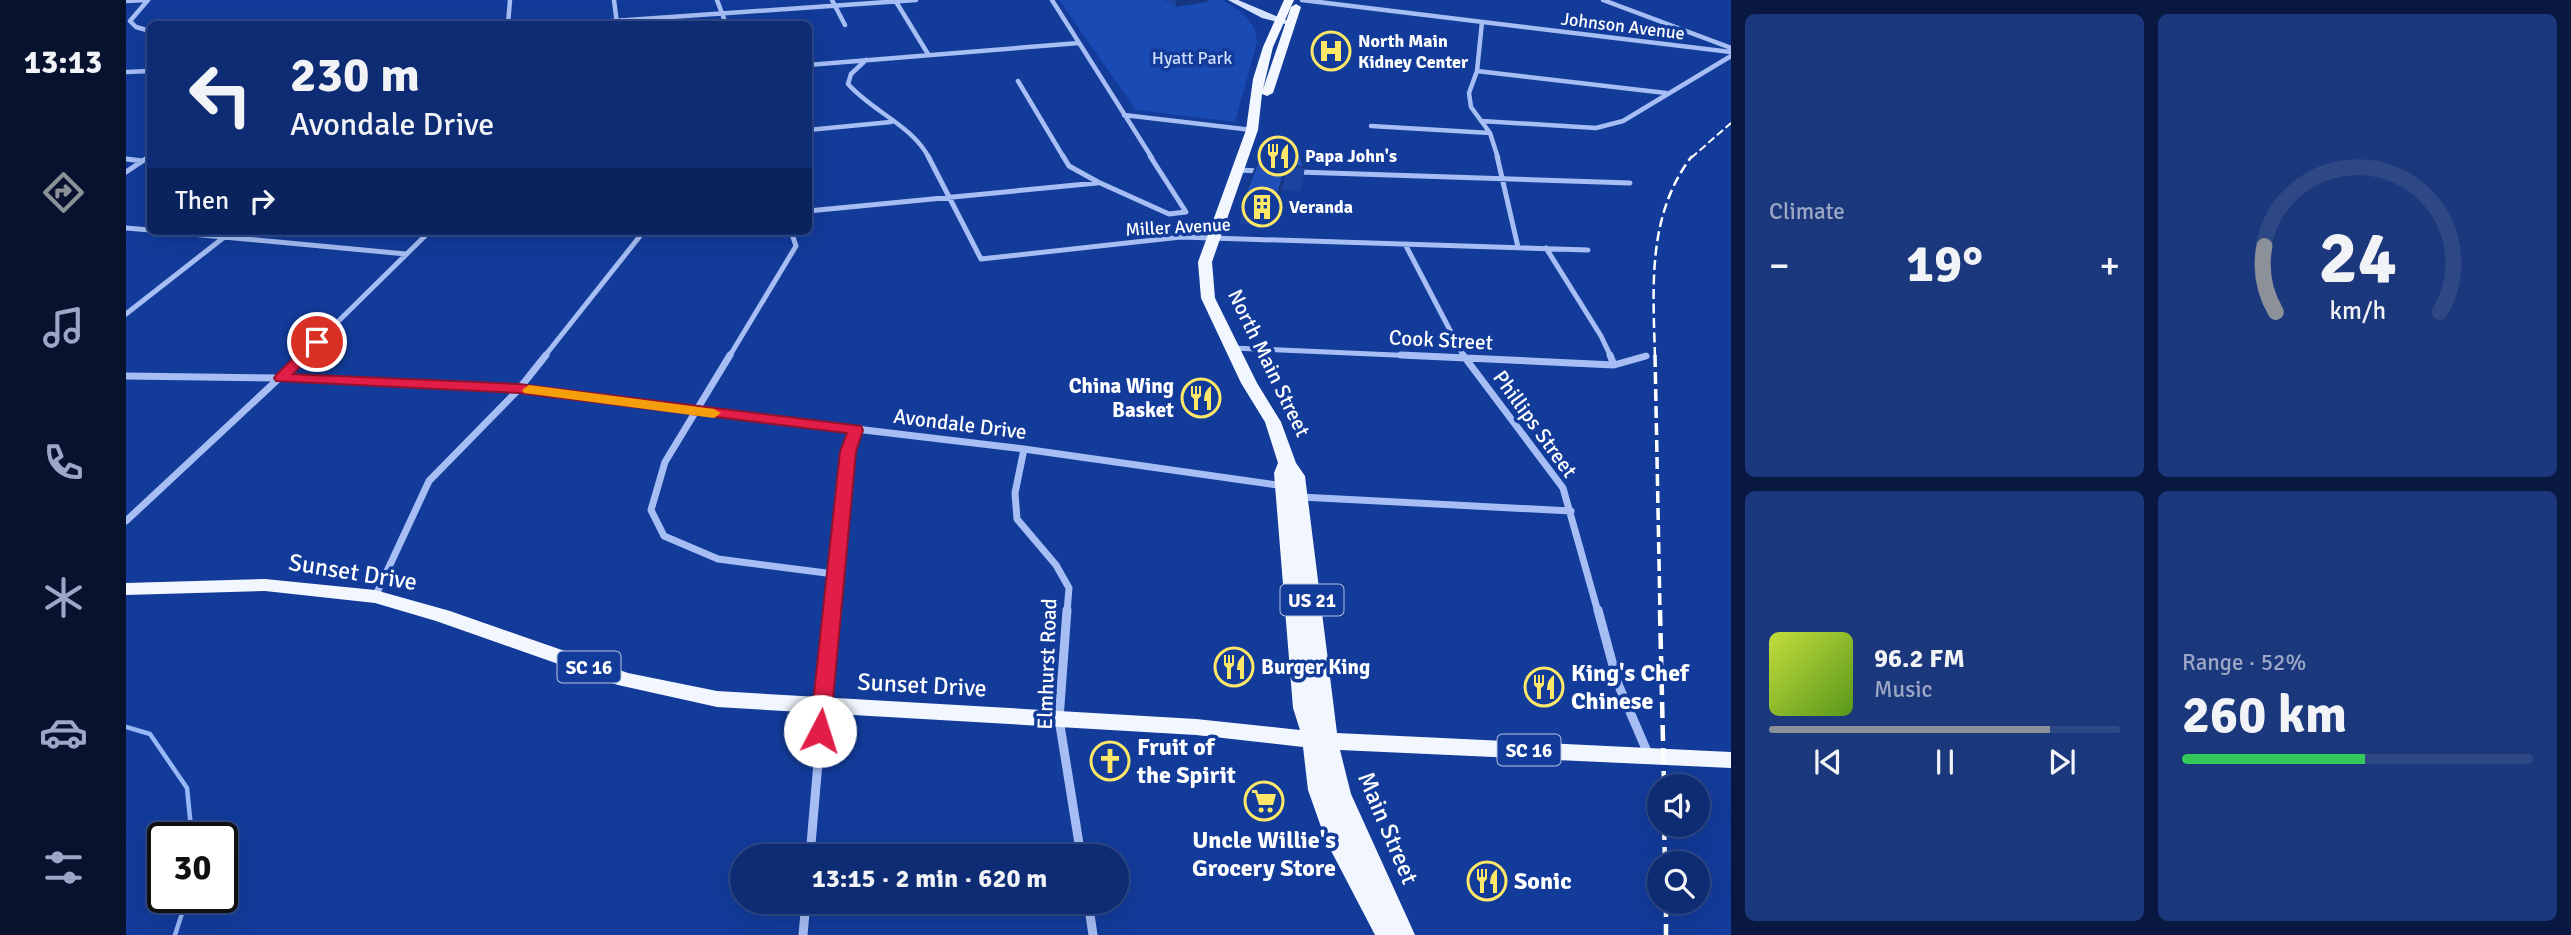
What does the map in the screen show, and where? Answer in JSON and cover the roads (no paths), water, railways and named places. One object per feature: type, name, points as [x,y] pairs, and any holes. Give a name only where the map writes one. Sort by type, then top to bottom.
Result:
[{"type":"main road","points":[[1232,0],[1283,22]]},
{"type":"main road","name":"North Main Street","points":[[1289,0],[1261,114],[1252,127],[1205,262],[1205,285],[1208,298],[1232,348],[1273,422],[1287,463],[1283,473],[1293,492],[1304,708],[1320,739],[1319,790],[1338,841],[1388,935]]},
{"type":"main road","name":"North Main Street","points":[[1283,22],[1300,0]]},
{"type":"main road","name":"Sunset Drive","points":[[126,589],[265,585],[375,597],[443,616],[625,680],[717,699],[1196,727],[1320,739],[1731,761]]},
{"type":"main road","name":"Main Street","points":[[1320,739],[1339,794],[1402,935]]},
{"type":"street","points":[[126,1],[147,0]]},
{"type":"street","points":[[147,0],[130,21],[136,27],[147,31]]},
{"type":"street","points":[[508,21],[510,0]]},
{"type":"street","points":[[614,0],[617,21]]},
{"type":"street","points":[[718,0],[725,21]]},
{"type":"street","points":[[832,0],[845,25]]},
{"type":"street","points":[[640,21],[916,0]]},
{"type":"street","points":[[1018,81],[1069,166],[1098,183],[1168,214],[1186,212],[1052,0]]},
{"type":"street","name":"Johnson Avenue","points":[[1300,0],[1731,52]]},
{"type":"street","points":[[1603,0],[1731,52]]},
{"type":"street","points":[[896,1],[928,54]]},
{"type":"street","points":[[1482,22],[1477,71],[1469,93],[1471,107],[1490,133],[1504,177],[1518,247]]},
{"type":"street","points":[[812,65],[1079,43]]},
{"type":"street","points":[[1481,121],[1596,128],[1623,121],[1731,52]]},
{"type":"street","points":[[866,60],[851,74],[848,83],[864,102],[920,140],[950,199]]},
{"type":"street","points":[[126,72],[147,71]]},
{"type":"street","points":[[1477,71],[1666,93]]},
{"type":"street","points":[[1124,115],[1252,127]]},
{"type":"street","points":[[812,130],[892,122]]},
{"type":"street","points":[[1371,125],[1490,133]]},
{"type":"street","points":[[126,172],[147,158]]},
{"type":"street","points":[[126,159],[144,161]]},
{"type":"street","points":[[1237,170],[1275,171]]},
{"type":"street","points":[[1287,172],[1630,183]]},
{"type":"street","points":[[812,211],[1098,183]]},
{"type":"street","name":"Miller Avenue","points":[[950,199],[981,259],[1181,237],[1588,250]]},
{"type":"street","points":[[126,228],[147,230]]},
{"type":"street","points":[[202,235],[407,254]]},
{"type":"street","points":[[126,314],[227,235]]},
{"type":"street","points":[[126,521],[281,378],[426,235]]},
{"type":"street","points":[[375,597],[429,481],[519,389],[641,235]]},
{"type":"street","points":[[793,235],[796,246],[698,412],[665,462],[651,510],[664,536],[718,559],[834,574]]},
{"type":"street","name":"Phillips Street","points":[[1405,244],[1464,358],[1555,476],[1571,511],[1618,684],[1650,756]]},
{"type":"street","points":[[1546,248],[1601,336],[1614,365]]},
{"type":"street","name":"Cook Street","points":[[1232,348],[1614,365],[1646,356]]},
{"type":"street","name":"Avondale Drive","points":[[126,376],[281,378],[519,389],[1024,449],[1293,492],[1571,511]]},
{"type":"street","points":[[811,844],[834,574],[848,452],[856,430]]},
{"type":"street","name":"Elmhurst Road","points":[[1024,449],[1015,493],[1017,519],[1056,565],[1069,588],[1059,719],[1079,844]]},
{"type":"street","points":[[803,935],[805,914]]},
{"type":"street","points":[[1090,914],[1093,935]]},
{"type":"waterway","points":[[126,727],[150,734],[187,788],[190,822]]},
{"type":"waterway","points":[[175,935],[182,913]]},
{"type":"railway","points":[[1691,158],[1731,123]]},
{"type":"railway","points":[[1655,357],[1654,278],[1660,227],[1677,179],[1692,156]]},
{"type":"railway","points":[[1655,355],[1660,612]]},
{"type":"railway","points":[[1660,610],[1664,774]]},
{"type":"railway","points":[[1664,837],[1665,851]]},
{"type":"railway","points":[[1666,914],[1666,935]]},
{"type":"place","name":"North Main Kidney Center","points":[[1331,51]]},
{"type":"place","name":"Papa John's","points":[[1278,156]]},
{"type":"place","name":"Veranda","points":[[1262,207]]},
{"type":"place","name":"China Wing Basket","points":[[1201,398]]},
{"type":"place","name":"Burger King","points":[[1234,667]]},
{"type":"place","name":"King's Chef Chinese","points":[[1544,687]]},
{"type":"place","name":"Fruit of the Spirit","points":[[1110,761]]},
{"type":"place","name":"Uncle Willie's Grocery Store","points":[[1264,801]]},
{"type":"place","name":"Sonic","points":[[1487,881]]},
{"type":"park label","name":"Hyatt Park","points":[[1192,58]]}]
